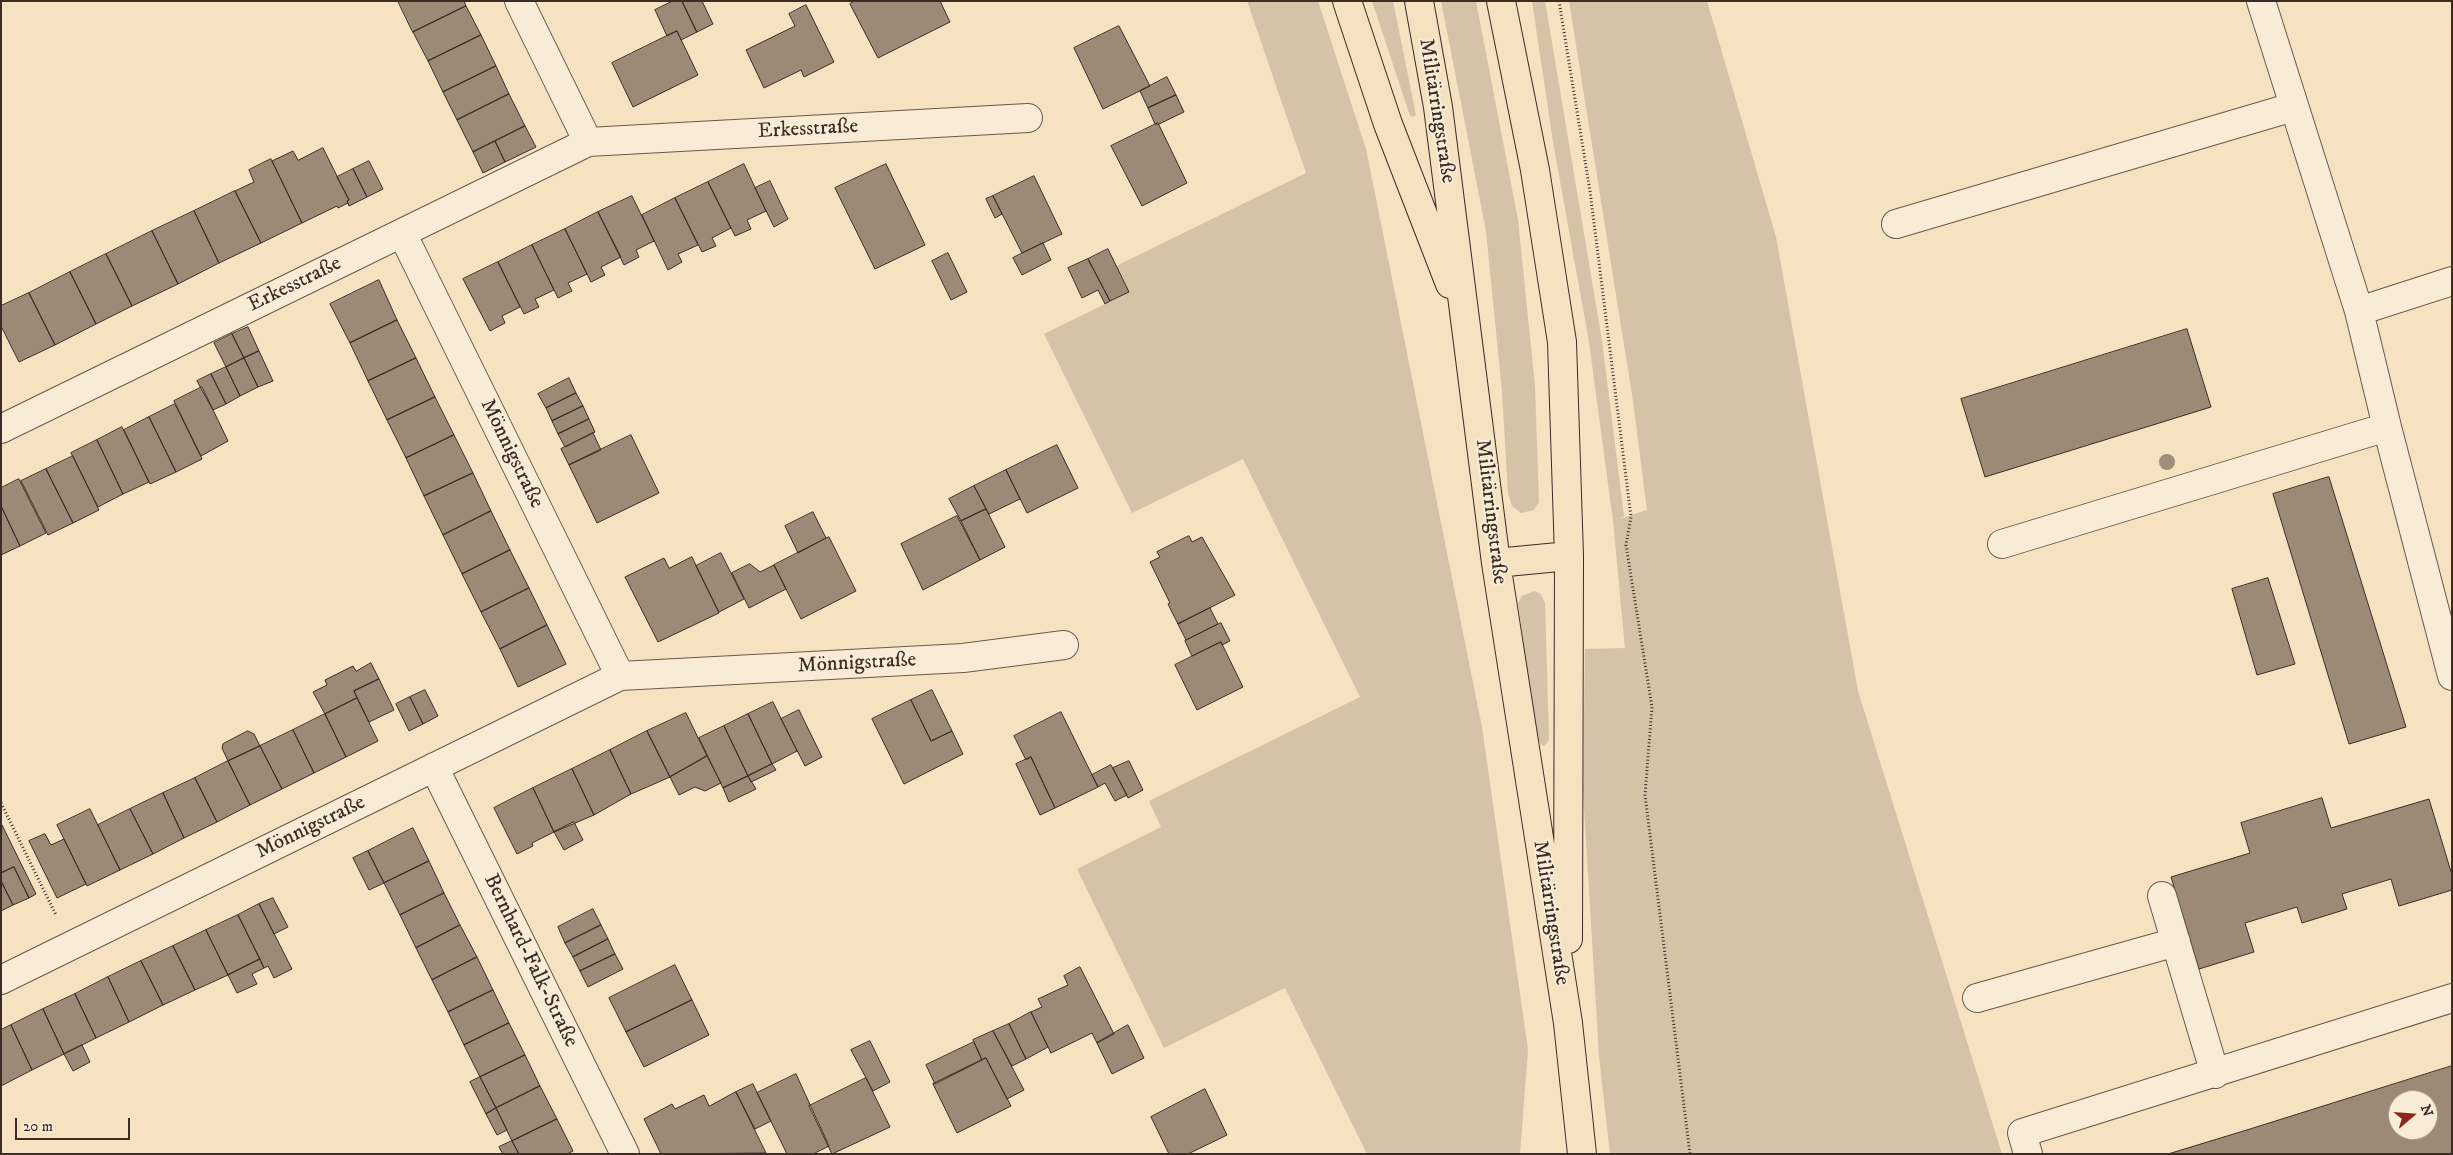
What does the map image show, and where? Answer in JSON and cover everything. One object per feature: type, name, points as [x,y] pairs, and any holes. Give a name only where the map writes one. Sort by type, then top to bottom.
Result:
[{"type":"main road","points":[[1347,1],[1388,124],[1466,324]]},
{"type":"main road","name":"Militärringstraße","points":[[1419,1],[1438,107],[1496,563],[1568,1022],[1582,1154]]},
{"type":"main road","name":"Militärringstraße","points":[[1501,1],[1535,170],[1562,342],[1569,556],[1568,1022]]},
{"type":"main road","points":[[1496,563],[1569,556]]},
{"type":"street","points":[[519,1],[588,142]]},
{"type":"street","points":[[2261,1],[2359,311],[2387,427],[2452,676]]},
{"type":"street","points":[[1896,224],[2293,107]]},
{"type":"street","name":"Erkesstraße","points":[[1,429],[588,142],[1028,118]]},
{"type":"street","name":"Mönnigstraße","points":[[402,233],[620,676]]},
{"type":"street","points":[[2359,311],[2452,281]]},
{"type":"street","points":[[2002,544],[2387,427]]},
{"type":"street","name":"Mönnigstraße","points":[[1,980],[620,676],[963,658],[1064,644]]},
{"type":"street","name":"Bernhard-Falk-Straße","points":[[434,767],[625,1154]]},
{"type":"street","points":[[2162,896],[2215,1074]]},
{"type":"street","points":[[1976,998],[2176,942]]},
{"type":"street","points":[[2028,1154],[2022,1132],[2215,1074],[2452,998]]},
{"type":"path","points":[[1559,1],[1590,191],[1631,517],[1626,546],[1652,707],[1645,795],[1690,1154]]},
{"type":"path","points":[[1,803],[71,946]]},
{"type":"shaded area","points":[[1247,1],[1318,1],[1366,149],[1482,727],[1528,1050],[1520,1154],[1367,1154],[1285,988],[1164,1048],[1077,869],[1161,827],[1149,801],[1360,697],[1243,459],[1132,513],[1044,334],[1129,292],[1116,266],[1306,173]]},
{"type":"shaded area","points":[[1372,1],[1393,1],[1416,115],[1413,117],[1410,116]]},
{"type":"shaded area","points":[[1441,1],[1476,1],[1518,220],[1535,386],[1539,502],[1534,510],[1521,513],[1512,506],[1508,493],[1502,391],[1486,231]]},
{"type":"shaded area","points":[[1532,1],[1545,1],[1602,341],[1624,516],[1619,519],[1647,510],[1633,401],[1569,1],[1707,1],[1776,237],[1858,691],[2002,1154],[1610,1154],[1599,1056],[1583,791],[1585,649],[1625,648],[1613,521],[1589,342],[1553,142]]},
{"type":"shaded area","points":[[1534,591],[1541,594],[1545,603],[1549,740],[1544,746],[1537,741],[1518,603],[1522,596]]},
{"type":"building","points":[[398,1],[464,1],[466,6],[413,32]]},
{"type":"building","points":[[673,1],[682,1],[697,32],[681,40],[677,31],[667,36],[655,10]]},
{"type":"building","points":[[682,1],[702,1],[713,24],[697,32]]},
{"type":"building","points":[[855,1],[940,1],[950,22],[878,58],[850,4]]},
{"type":"building","points":[[806,5],[834,62],[804,77],[801,70],[764,88],[746,50],[795,26],[789,14]]},
{"type":"building","points":[[466,6],[481,35],[428,61],[413,32]]},
{"type":"building","points":[[1119,26],[1150,86],[1103,109],[1074,48]]},
{"type":"building","points":[[677,31],[698,75],[633,107],[612,63]]},
{"type":"building","points":[[481,35],[496,66],[443,92],[428,61]]},
{"type":"building","points":[[496,66],[509,94],[457,120],[443,92]]},
{"type":"building","points":[[1167,77],[1176,95],[1148,108],[1140,91]]},
{"type":"building","points":[[509,94],[525,126],[473,152],[457,120]]},
{"type":"building","points":[[1176,95],[1184,112],[1159,124],[1155,124],[1148,108]]},
{"type":"building","points":[[1158,123],[1187,183],[1142,206],[1111,146]]},
{"type":"building","points":[[525,126],[536,147],[505,162],[495,141]]},
{"type":"building","points":[[495,141],[505,162],[483,173],[473,152]]},
{"type":"building","points":[[323,148],[349,200],[347,201],[348,203],[338,208],[337,206],[302,223],[272,161],[293,151],[298,160]]},
{"type":"building","points":[[271,159],[302,223],[261,243],[235,191],[254,182],[249,170]]},
{"type":"building","points":[[369,161],[383,189],[367,197],[353,169]]},
{"type":"building","points":[[744,164],[766,211],[747,220],[751,229],[735,236],[708,182]]},
{"type":"building","points":[[886,164],[925,245],[875,269],[835,188]]},
{"type":"building","points":[[353,169],[367,197],[349,206],[347,201],[349,200],[337,177]]},
{"type":"building","points":[[1034,176],[1062,234],[1022,253],[993,196]]},
{"type":"building","points":[[770,181],[788,219],[774,227],[755,188]]},
{"type":"building","points":[[708,182],[731,228],[712,238],[716,246],[702,252],[675,198]]},
{"type":"building","points":[[235,191],[261,243],[219,263],[194,211]]},
{"type":"building","points":[[632,196],[654,241],[636,250],[639,257],[624,265],[598,212]]},
{"type":"building","points":[[993,196],[1002,214],[995,218],[986,199]]},
{"type":"building","points":[[675,198],[698,245],[678,254],[682,262],[668,270],[642,215]]},
{"type":"building","points":[[194,211],[219,263],[178,284],[152,231]]},
{"type":"building","points":[[598,212],[621,257],[601,267],[605,275],[591,282],[565,229]]},
{"type":"building","points":[[565,229],[587,274],[568,283],[572,291],[558,298],[532,245]]},
{"type":"building","points":[[152,231],[178,284],[132,306],[106,254]]},
{"type":"building","points":[[1043,243],[1051,260],[1022,275],[1013,258]]},
{"type":"building","points":[[532,245],[554,290],[535,299],[539,307],[524,314],[498,262]]},
{"type":"building","points":[[1108,249],[1129,292],[1110,301],[1088,259]]},
{"type":"building","points":[[948,253],[967,292],[951,300],[932,261]]},
{"type":"building","points":[[106,254],[132,306],[96,324],[70,272]]},
{"type":"building","points":[[1088,259],[1110,301],[1105,304],[1098,290],[1082,298],[1068,268]]},
{"type":"building","points":[[498,262],[520,307],[502,316],[505,323],[490,331],[463,279]]},
{"type":"building","points":[[70,272],[96,324],[55,345],[29,293]]},
{"type":"building","points":[[379,280],[397,320],[350,343],[330,304]]},
{"type":"building","points":[[29,293],[55,345],[19,362],[1,326],[1,306]]},
{"type":"building","points":[[397,320],[416,358],[368,381],[350,343]]},
{"type":"building","points":[[248,327],[259,351],[244,358],[232,334]]},
{"type":"building","points":[[2187,329],[2211,407],[1985,477],[1961,399]]},
{"type":"building","points":[[232,334],[244,358],[226,367],[214,343]]},
{"type":"building","points":[[259,351],[273,381],[258,387],[244,358]]},
{"type":"building","points":[[244,358],[258,387],[240,396],[226,367]]},
{"type":"building","points":[[416,358],[435,397],[387,420],[368,381]]},
{"type":"building","points":[[226,367],[240,396],[226,404],[211,374]]},
{"type":"building","points":[[211,374],[226,404],[213,410],[197,381]]},
{"type":"building","points":[[569,378],[576,393],[546,408],[538,394]]},
{"type":"building","points":[[202,387],[228,441],[201,456],[174,401]]},
{"type":"building","points":[[576,393],[583,406],[552,421],[546,408]]},
{"type":"building","points":[[435,397],[454,435],[406,458],[387,420]]},
{"type":"building","points":[[175,404],[202,459],[176,472],[149,417]]},
{"type":"building","points":[[583,406],[589,419],[558,434],[552,421]]},
{"type":"building","points":[[149,417],[176,472],[150,484],[124,430]]},
{"type":"building","points":[[589,419],[595,432],[565,447],[558,434]]},
{"type":"building","points":[[122,427],[149,482],[123,494],[97,440]]},
{"type":"building","points":[[593,433],[601,450],[569,465],[561,449]]},
{"type":"building","points":[[454,435],[473,473],[424,496],[406,458]]},
{"type":"building","points":[[631,435],[659,493],[597,523],[569,465]]},
{"type":"building","points":[[97,440],[123,494],[98,507],[71,453]]},
{"type":"building","points":[[1057,445],[1078,488],[1027,513],[1006,470]]},
{"type":"building","points":[[73,456],[99,510],[73,523],[46,469]]},
{"type":"building","points":[[46,469],[73,523],[48,535],[21,481]]},
{"type":"building","points":[[1006,470],[1020,499],[989,514],[974,486]]},
{"type":"building","points":[[473,473],[491,511],[443,535],[424,496]]},
{"type":"building","points":[[2329,477],[2406,727],[2349,744],[2273,494]]},
{"type":"building","points":[[19,479],[46,533],[20,546],[1,506],[1,488]]},
{"type":"building","points":[[974,486],[986,509],[961,521],[949,499]]},
{"type":"building","points":[[1,506],[20,546],[1,555]]},
{"type":"building","points":[[986,509],[1005,547],[980,560],[961,521]]},
{"type":"building","points":[[491,511],[510,550],[462,574],[443,535]]},
{"type":"building","points":[[813,512],[826,538],[798,553],[785,526]]},
{"type":"building","points":[[957,516],[980,560],[923,590],[901,544]]},
{"type":"building","points":[[1189,536],[1192,542],[1202,537],[1235,595],[1178,624],[1150,562],[1160,557],[1157,552]]},
{"type":"building","points":[[829,537],[856,591],[801,619],[774,565]]},
{"type":"building","points":[[510,550],[529,588],[481,612],[462,574]]},
{"type":"building","points":[[721,553],[744,599],[719,612],[696,566]]},
{"type":"building","points":[[692,557],[719,613],[658,642],[625,577],[664,558],[669,568]]},
{"type":"building","points":[[750,564],[760,572],[774,565],[786,589],[749,608],[732,573]]},
{"type":"building","points":[[2268,578],[2295,664],[2257,675],[2232,589]]},
{"type":"building","points":[[529,588],[547,625],[500,649],[481,612]]},
{"type":"building","points":[[1210,608],[1218,624],[1186,640],[1178,624]]},
{"type":"building","points":[[1221,623],[1230,641],[1222,645],[1221,642],[1192,656],[1185,641]]},
{"type":"building","points":[[547,625],[566,664],[518,687],[500,649]]},
{"type":"building","points":[[1221,642],[1243,687],[1197,710],[1175,665]]},
{"type":"building","points":[[371,663],[379,679],[354,691],[357,698],[325,714],[313,692],[327,685],[325,680],[353,666],[356,671]]},
{"type":"building","points":[[379,679],[394,710],[369,722],[354,691]]},
{"type":"building","points":[[425,690],[438,716],[423,724],[410,697]]},
{"type":"building","points":[[932,690],[952,731],[931,741],[911,700]]},
{"type":"building","points":[[410,697],[423,724],[409,731],[396,704]]},
{"type":"building","points":[[357,698],[378,741],[346,757],[325,714]]},
{"type":"building","points":[[911,700],[931,741],[952,731],[963,754],[904,784],[872,719]]},
{"type":"building","points":[[773,702],[797,751],[772,764],[748,714]]},
{"type":"building","points":[[799,710],[822,757],[805,766],[781,719]]},
{"type":"building","points":[[1061,712],[1098,787],[1055,808],[1031,757],[1026,760],[1014,736]]},
{"type":"building","points":[[686,713],[707,756],[670,777],[647,731]]},
{"type":"building","points":[[325,714],[346,757],[314,773],[293,730]]},
{"type":"building","points":[[748,714],[772,764],[748,776],[724,726]]},
{"type":"building","points":[[724,726],[748,776],[723,788],[699,738]]},
{"type":"building","points":[[293,730],[314,773],[282,789],[260,746]]},
{"type":"building","points":[[248,731],[254,734],[260,746],[228,761],[222,748],[223,744]]},
{"type":"building","points":[[647,731],[670,777],[631,794],[610,750]]},
{"type":"building","points":[[260,746],[282,789],[250,805],[228,761]]},
{"type":"building","points":[[610,750],[631,794],[594,815],[572,769]]},
{"type":"building","points":[[707,756],[721,783],[705,791],[695,787],[679,795],[670,777]]},
{"type":"building","points":[[1031,757],[1055,808],[1040,815],[1016,764]]},
{"type":"building","points":[[228,761],[250,805],[217,822],[195,778]]},
{"type":"building","points":[[1129,761],[1143,790],[1128,798],[1113,768]]},
{"type":"building","points":[[772,764],[776,770],[751,782],[748,776]]},
{"type":"building","points":[[1111,765],[1127,795],[1115,801],[1105,783],[1098,787],[1092,775]]},
{"type":"building","points":[[572,769],[594,815],[554,832],[533,788]]},
{"type":"building","points":[[748,776],[756,789],[729,802],[723,788]]},
{"type":"building","points":[[195,778],[217,822],[184,838],[163,793]]},
{"type":"building","points":[[533,788],[554,832],[532,843],[533,846],[517,854],[494,808]]},
{"type":"building","points":[[163,793],[184,838],[153,854],[130,809]]},
{"type":"building","points":[[2322,798],[2331,828],[2429,799],[2452,875],[2452,890],[2399,906],[2391,879],[2342,894],[2347,909],[2302,923],[2297,907],[2245,923],[2254,952],[2199,969],[2171,877],[2250,853],[2241,823]]},
{"type":"building","points":[[90,809],[120,870],[87,886],[57,825]]},
{"type":"building","points":[[130,809],[153,854],[120,870],[98,825]]},
{"type":"building","points":[[574,822],[583,840],[564,850],[554,832]]},
{"type":"building","points":[[2,825],[36,894],[29,898],[14,867],[1,873]]},
{"type":"building","points":[[413,828],[429,861],[384,883],[368,851]]},
{"type":"building","points":[[45,834],[51,845],[64,839],[86,884],[57,898],[29,841]]},
{"type":"building","points":[[368,851],[384,883],[369,890],[353,858]]},
{"type":"building","points":[[429,861],[444,893],[400,915],[384,883]]},
{"type":"building","points":[[14,867],[29,898],[13,905],[1,881],[1,873]]},
{"type":"building","points":[[1,881],[13,905],[1,911]]},
{"type":"building","points":[[444,893],[460,925],[416,948],[400,915]]},
{"type":"building","points":[[273,898],[288,927],[274,934],[259,904]]},
{"type":"building","points":[[259,904],[292,969],[274,978],[268,966],[264,968],[238,915]]},
{"type":"building","points":[[593,909],[601,925],[565,943],[558,927]]},
{"type":"building","points":[[238,915],[260,959],[228,975],[206,930]]},
{"type":"building","points":[[460,925],[477,957],[432,980],[416,948]]},
{"type":"building","points":[[601,925],[608,939],[573,957],[565,943]]},
{"type":"building","points":[[206,930],[228,975],[195,990],[173,946]]},
{"type":"building","points":[[608,939],[615,954],[580,971],[573,957]]},
{"type":"building","points":[[173,946],[195,990],[163,1005],[141,961]]},
{"type":"building","points":[[615,954],[623,969],[588,987],[580,971]]},
{"type":"building","points":[[477,957],[493,990],[448,1012],[432,980]]},
{"type":"building","points":[[260,959],[264,968],[252,974],[257,984],[237,993],[228,975]]},
{"type":"building","points":[[141,961],[163,1005],[129,1022],[108,977]]},
{"type":"building","points":[[675,965],[692,1000],[626,1032],[609,998]]},
{"type":"building","points":[[1080,967],[1114,1034],[1097,1043],[1092,1033],[1051,1053],[1031,1012],[1042,1007],[1038,999],[1068,985],[1064,976]]},
{"type":"building","points":[[108,977],[129,1022],[96,1038],[75,994]]},
{"type":"building","points":[[493,990],[509,1023],[464,1045],[448,1012]]},
{"type":"building","points":[[75,994],[96,1038],[64,1054],[43,1009]]},
{"type":"building","points":[[692,1000],[709,1035],[644,1067],[626,1032]]},
{"type":"building","points":[[43,1009],[64,1054],[32,1070],[11,1025]]},
{"type":"building","points":[[1031,1012],[1048,1047],[1026,1059],[1009,1024]]},
{"type":"building","points":[[509,1023],[525,1055],[480,1077],[464,1045]]},
{"type":"building","points":[[1009,1024],[1026,1059],[1012,1066],[993,1031]]},
{"type":"building","points":[[11,1025],[32,1070],[1,1086],[1,1030]]},
{"type":"building","points":[[1128,1025],[1144,1058],[1112,1074],[1097,1043]]},
{"type":"building","points":[[993,1031],[1024,1090],[1007,1099],[986,1058],[982,1060],[973,1040]]},
{"type":"building","points":[[870,1041],[890,1082],[873,1091],[851,1050]]},
{"type":"building","points":[[974,1042],[982,1060],[935,1084],[926,1065]]},
{"type":"building","points":[[82,1045],[90,1062],[73,1071],[64,1054]]},
{"type":"building","points":[[525,1055],[540,1086],[496,1108],[480,1077]]},
{"type":"building","points":[[986,1058],[1011,1106],[957,1133],[933,1084]]},
{"type":"building","points":[[2452,1066],[2452,1154],[2168,1154],[2250,1129]]},
{"type":"building","points":[[796,1074],[829,1146],[813,1154],[787,1154],[757,1093]]},
{"type":"building","points":[[480,1077],[496,1108],[486,1114],[470,1082]]},
{"type":"building","points":[[866,1078],[890,1127],[832,1154],[809,1106]]},
{"type":"building","points":[[753,1084],[771,1121],[755,1129],[736,1092]]},
{"type":"building","points":[[540,1086],[557,1119],[512,1141],[496,1108]]},
{"type":"building","points":[[1205,1089],[1227,1135],[1188,1154],[1169,1154],[1151,1117]]},
{"type":"building","points":[[736,1092],[766,1153],[661,1154],[644,1119],[672,1104],[675,1109],[704,1095],[709,1106]]},
{"type":"building","points":[[496,1108],[507,1130],[497,1135],[486,1114]]},
{"type":"building","points":[[557,1119],[573,1151],[567,1154],[519,1154],[512,1141]]},
{"type":"building","points":[[512,1141],[519,1154],[503,1154],[499,1147]]}]
